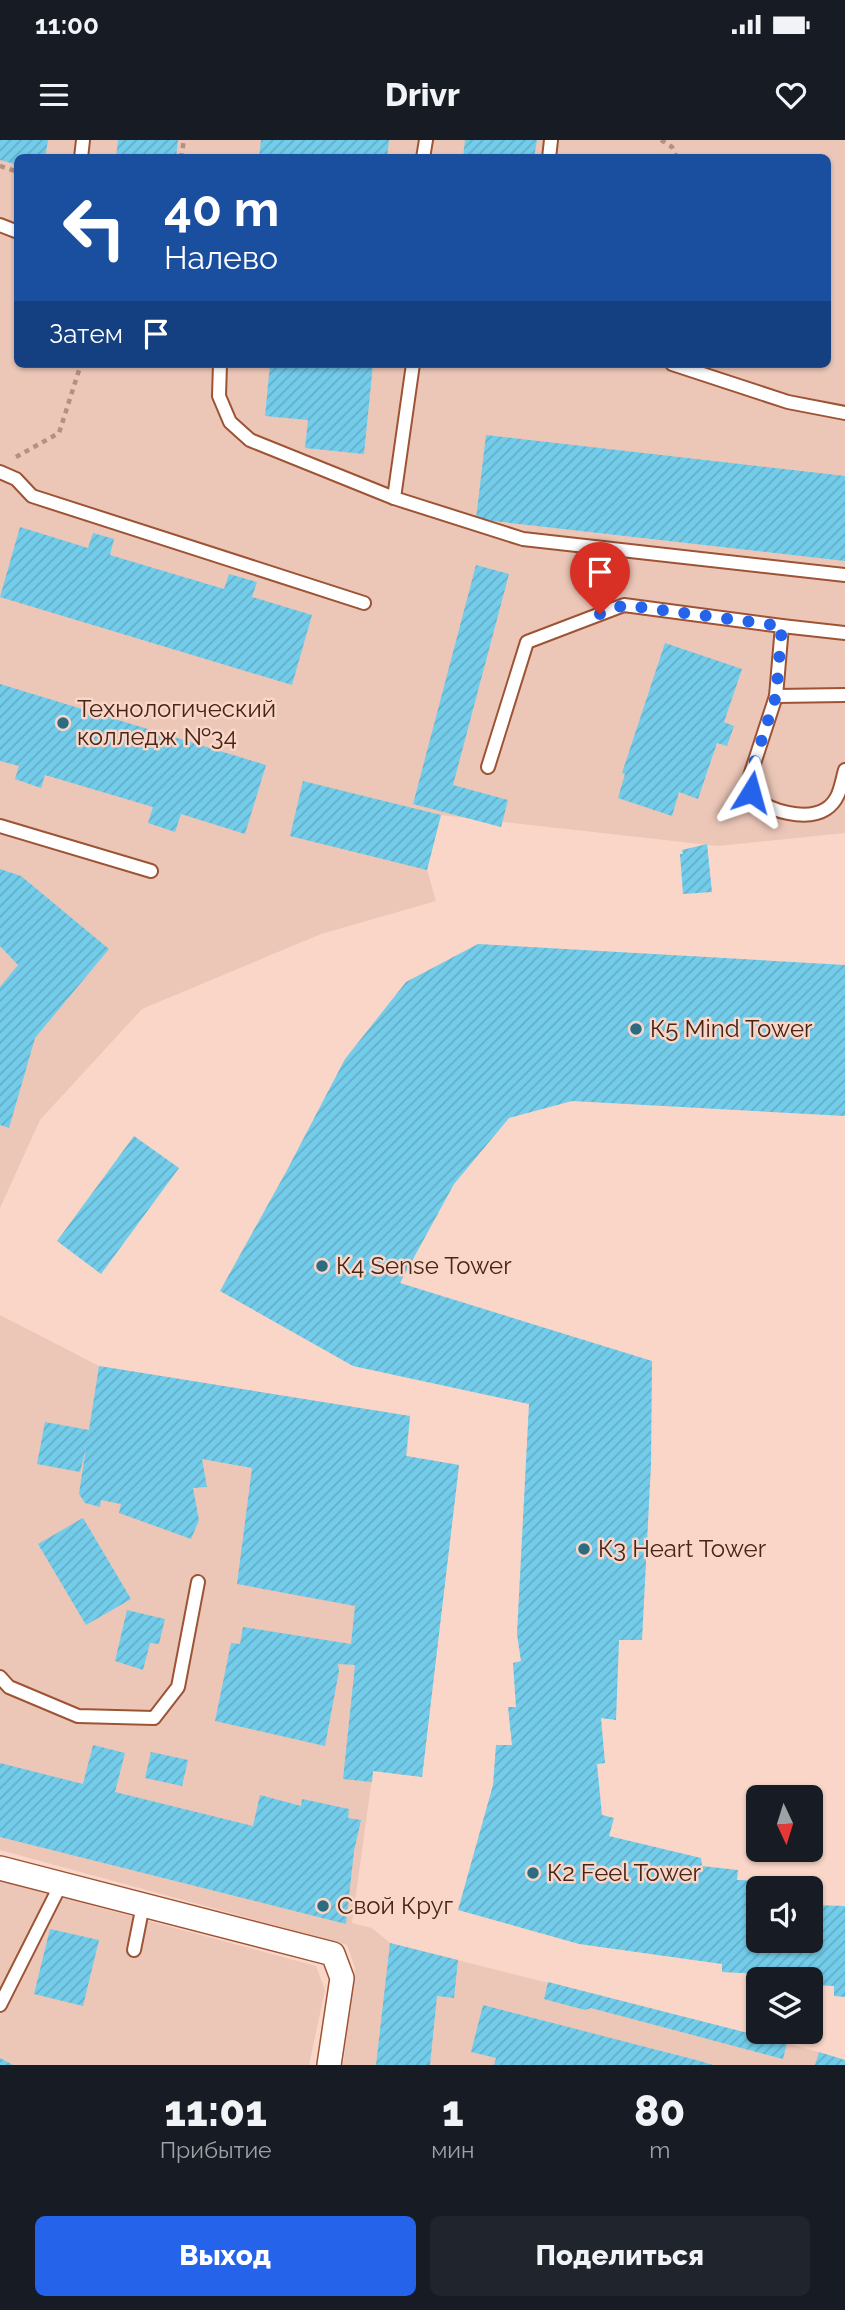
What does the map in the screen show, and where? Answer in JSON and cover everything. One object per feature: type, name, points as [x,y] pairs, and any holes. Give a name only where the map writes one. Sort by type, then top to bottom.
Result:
[{"type":"street","points":[[0,1868],[333,1954],[342,1978],[329,2065]]},
{"type":"lane","points":[[220,368],[219,396],[230,422],[250,440],[394,498],[523,540],[845,575]]},
{"type":"lane","points":[[394,498],[412,368]]},
{"type":"lane","points":[[683,368],[788,402],[845,413]]},
{"type":"lane","points":[[0,472],[16,480],[32,496],[364,603]]},
{"type":"lane","points":[[488,766],[527,642],[624,605],[845,633]]},
{"type":"lane","points":[[782,626],[776,696],[749,779],[751,792],[761,802],[792,814],[811,815],[827,808],[838,795],[845,769]]},
{"type":"lane","points":[[776,696],[845,695]]},
{"type":"lane","points":[[0,826],[151,872]]},
{"type":"lane","points":[[0,1677],[9,1687],[78,1716],[154,1718],[178,1687],[198,1582]]},
{"type":"lane","points":[[0,2005],[61,1884]]},
{"type":"lane","points":[[134,1950],[144,1905]]},
{"type":"path","points":[[661,140],[672,148],[675,154]]},
{"type":"path","points":[[12,460],[59,433],[80,368]]},
{"type":"shaded area","points":[[0,140],[845,140],[845,833],[718,846],[441,815],[427,870],[436,901],[321,934],[142,1009],[40,1120],[0,1208]]},
{"type":"shaded area","points":[[0,1315],[99,1366],[410,1416],[407,1456],[459,1465],[422,1777],[373,1771],[352,1923],[372,1928],[390,1943],[746,2033],[746,2044],[790,2044],[845,2060],[845,2065],[343,2065],[355,1968],[347,1945],[0,1850]]},
{"type":"shaded area","points":[[0,1881],[316,1966],[325,1990],[309,2065],[0,2065]]},
{"type":"building","points":[[0,140],[48,140],[46,154],[14,154],[14,164],[0,160]]},
{"type":"building","points":[[118,140],[178,140],[176,154],[116,154]]},
{"type":"building","points":[[261,140],[389,140],[387,154],[259,154]]},
{"type":"building","points":[[465,140],[537,140],[535,154],[463,154]]},
{"type":"building","points":[[270,368],[373,368],[364,454],[305,448],[308,420],[265,416]]},
{"type":"building","points":[[486,435],[845,476],[845,561],[476,519]]},
{"type":"building","points":[[20,527],[88,548],[93,533],[114,539],[110,555],[224,589],[229,574],[257,582],[252,597],[312,615],[292,685],[0,597]]},
{"type":"building","points":[[476,565],[509,574],[453,785],[508,800],[501,827],[413,804]]},
{"type":"building","points":[[665,643],[742,669],[724,722],[734,726],[727,746],[717,743],[698,799],[679,792],[672,816],[618,798],[625,774],[622,773]]},
{"type":"building","name":"Технологический колледж №34","points":[[0,684],[266,765],[245,834],[181,814],[175,832],[148,823],[153,807],[45,775],[41,788],[15,779],[19,766],[0,761]]},
{"type":"building","points":[[303,781],[441,815],[427,870],[290,836]]},
{"type":"building","points":[[707,844],[712,892],[683,894],[680,854],[683,854],[682,850]]},
{"type":"building","points":[[0,869],[21,876],[109,949],[35,1038],[9,1128],[0,1125],[0,987],[18,965],[0,946]]},
{"type":"building","points":[[478,944],[845,965],[845,1116],[572,1101],[509,1118],[454,1184],[400,1283],[652,1361],[651,1464],[642,1640],[619,1640],[616,1720],[601,1718],[605,1763],[597,1764],[602,1815],[614,1818],[609,1836],[701,1858],[702,1866],[738,1870],[737,1880],[746,1880],[746,1953],[823,1953],[823,1905],[845,1906],[845,1997],[834,1996],[834,1986],[823,1986],[823,1967],[746,1967],[746,1973],[722,1972],[722,1964],[579,1944],[458,1910],[493,1785],[496,1745],[512,1745],[508,1707],[516,1707],[513,1663],[521,1661],[517,1634],[529,1404],[353,1366],[220,1291],[345,1059],[406,982]]},
{"type":"building","points":[[134,1136],[179,1168],[101,1274],[57,1241]]},
{"type":"building","points":[[99,1366],[410,1416],[406,1456],[459,1465],[422,1777],[373,1771],[372,1782],[343,1779],[355,1665],[338,1664],[325,1746],[215,1721],[231,1643],[240,1644],[243,1627],[351,1644],[355,1606],[237,1584],[252,1468],[202,1459],[207,1487],[193,1488],[199,1520],[191,1539],[119,1513],[121,1504],[101,1500],[100,1507],[85,1503],[79,1494],[86,1448],[80,1472],[37,1464],[45,1422],[89,1430]]},
{"type":"building","points":[[83,1518],[131,1599],[86,1625],[38,1544]]},
{"type":"building","points":[[127,1610],[165,1619],[159,1644],[150,1643],[143,1670],[115,1661]]},
{"type":"building","points":[[93,1745],[125,1753],[115,1792],[253,1826],[260,1795],[301,1806],[302,1799],[349,1809],[348,1818],[361,1820],[354,1851],[346,1924],[0,1837],[0,1763],[83,1784]]},
{"type":"building","points":[[151,1752],[188,1760],[182,1786],[145,1778]]},
{"type":"building","points":[[50,1929],[99,1940],[83,2006],[34,1994]]},
{"type":"building","points":[[390,1943],[458,1960],[454,1998],[437,1996],[430,2065],[376,2065]]},
{"type":"building","points":[[548,1982],[746,2033],[746,2044],[787,2044],[783,2059],[591,2008],[585,2010],[544,1999]]},
{"type":"building","points":[[483,2005],[713,2065],[494,2065],[496,2058],[471,2052]]},
{"type":"building","points":[[819,2052],[845,2060],[845,2065],[815,2065]]},
{"type":"building","points":[[0,2058],[13,2065],[0,2065]]},
{"type":"place","name":"Технологический колледж №34","points":[[63,723]]},
{"type":"place","name":"К5 Mind Tower","points":[[636,1029]]},
{"type":"place","name":"К4 Sense Tower","points":[[322,1266]]},
{"type":"place","name":"К3 Heart Tower","points":[[584,1549]]},
{"type":"place","name":"К2 Feel Tower","points":[[533,1873]]},
{"type":"place","name":"Свой Круг","points":[[323,1906]]},
{"type":"route","points":[[600,614],[624,605],[782,626],[776,696],[749,779],[751,792]]}]
